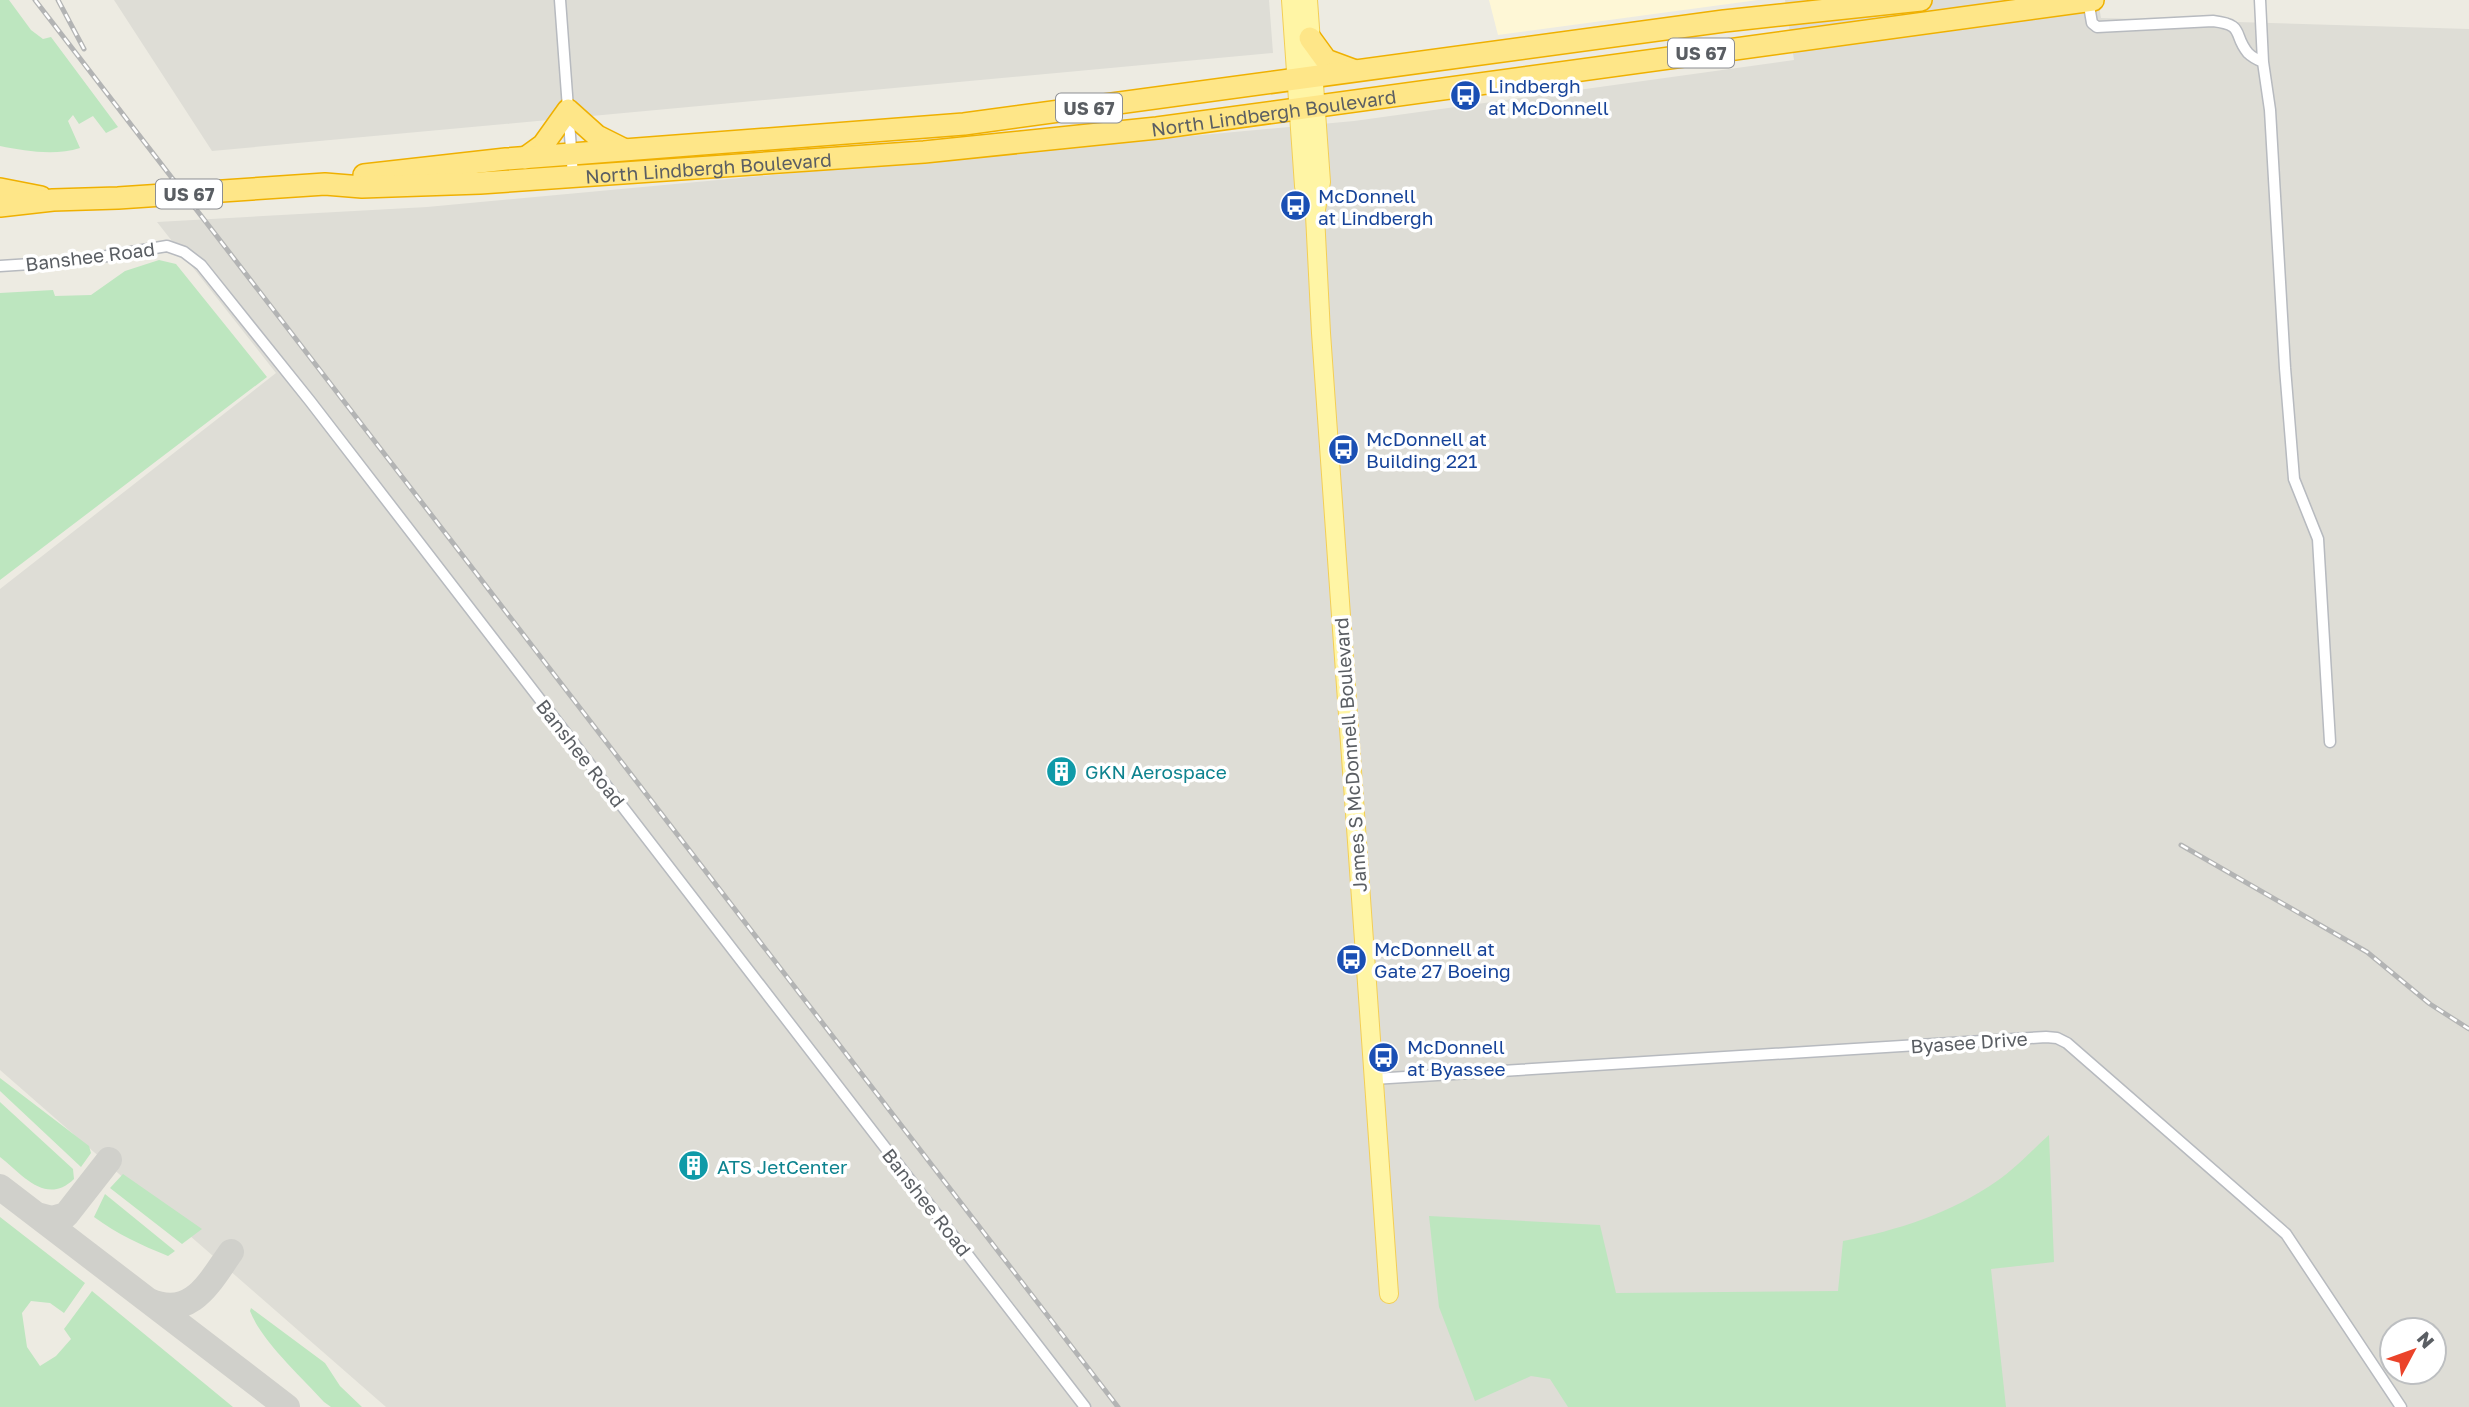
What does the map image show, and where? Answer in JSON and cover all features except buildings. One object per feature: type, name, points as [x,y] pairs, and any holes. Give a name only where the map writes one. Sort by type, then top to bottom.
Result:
[{"type":"highway","name":"North Lindbergh Boulevard","points":[[325,184],[403,170],[524,158],[964,124],[1711,23],[1921,0]]},
{"type":"highway","name":"North Lindbergh Boulevard","points":[[0,206],[53,200],[325,184],[362,187],[427,186],[924,152],[1157,128],[2093,0]]},
{"type":"highway","points":[[1310,38],[1326,60],[1358,71]]},
{"type":"highway","points":[[524,158],[543,145],[568,110],[597,136],[625,150]]},
{"type":"highway","name":"North Lindbergh Boulevard","points":[[0,188],[53,200]]},
{"type":"main road","name":"James S McDonnell Boulevard","points":[[1291,0],[1321,182],[1315,215],[1321,333],[1389,1294]]},
{"type":"main road","name":"James S McDonnell Boulevard","points":[[1305,78],[1310,38],[1308,0]]},
{"type":"street","points":[[560,0],[573,176]]},
{"type":"street","points":[[2088,0],[2092,23],[2097,27],[2213,21],[2228,23],[2236,28],[2249,55],[2263,62]]},
{"type":"street","points":[[2260,0],[2263,62],[2270,110],[2294,479],[2318,539],[2330,742]]},
{"type":"street","name":"Banshee Road","points":[[0,266],[77,261],[167,246],[184,252],[201,265],[310,401],[1085,1407]]},
{"type":"street","name":"Byasee Drive","points":[[1373,1079],[2057,1038],[2084,1058],[2286,1234],[2401,1407]]},
{"type":"shaded area","points":[[114,0],[1269,0],[1273,53],[212,151]]},
{"type":"shaded area","points":[[1489,0],[1758,0],[1498,35]]},
{"type":"shaded area","points":[[1785,0],[2098,0],[2101,18],[2469,29],[2469,1407],[386,1407],[0,1070],[0,589],[276,373],[157,222],[427,207],[1354,121],[1794,60]]},
{"type":"green space","points":[[0,0],[9,0],[31,30],[43,39],[51,37],[118,127],[106,133],[93,116],[79,124],[73,115],[68,121],[80,148],[50,152],[0,146]]},
{"type":"green space","points":[[159,260],[176,264],[267,377],[0,580],[0,293],[53,290],[55,296],[91,295],[125,271]]},
{"type":"green space","points":[[0,1078],[89,1146],[91,1153],[81,1167],[0,1091]]},
{"type":"green space","points":[[0,1102],[73,1169],[74,1179],[64,1187],[44,1189],[26,1179],[0,1157]]},
{"type":"green space","points":[[2049,1135],[2054,1262],[1991,1269],[2006,1407],[1568,1407],[1550,1379],[1531,1376],[1475,1401],[1439,1307],[1429,1216],[1600,1225],[1616,1293],[1838,1291],[1843,1241],[1904,1226],[1961,1203],[2004,1176]]},
{"type":"green space","points":[[123,1174],[202,1229],[182,1244],[110,1188]]},
{"type":"green space","points":[[105,1194],[175,1251],[168,1256],[158,1252],[120,1234],[94,1217]]},
{"type":"green space","points":[[0,1217],[85,1283],[64,1313],[50,1303],[31,1301],[22,1313],[27,1347],[40,1366],[56,1356],[71,1339],[64,1329],[92,1291],[233,1407],[0,1407]]},
{"type":"green space","points":[[251,1308],[325,1363],[340,1386],[362,1407],[331,1407],[324,1402],[264,1335],[250,1311]]},
{"type":"taxiway","points":[[37,1215],[52,1219],[66,1215],[109,1160]]},
{"type":"taxiway","points":[[0,1187],[287,1407]]},
{"type":"taxiway","points":[[149,1301],[164,1306],[188,1301],[207,1285],[231,1252]]},
{"type":"railway","points":[[35,0],[1118,1407]]},
{"type":"railway","points":[[58,0],[84,49]]},
{"type":"railway","points":[[2181,845],[2367,952],[2430,1004],[2469,1029]]},
{"type":"place","name":"Lindbergh at McDonnell","points":[[1465,96]]},
{"type":"place","name":"McDonnell at Lindbergh","points":[[1295,206]]},
{"type":"place","name":"McDonnell at Building 221","points":[[1343,449]]},
{"type":"place","name":"GKN Aerospace","points":[[1062,771]]},
{"type":"place","name":"McDonnell at Gate 27 Boeing","points":[[1351,959]]},
{"type":"place","name":"McDonnell at Byassee","points":[[1384,1057]]},
{"type":"place","name":"ATS JetCenter","points":[[694,1166]]}]
